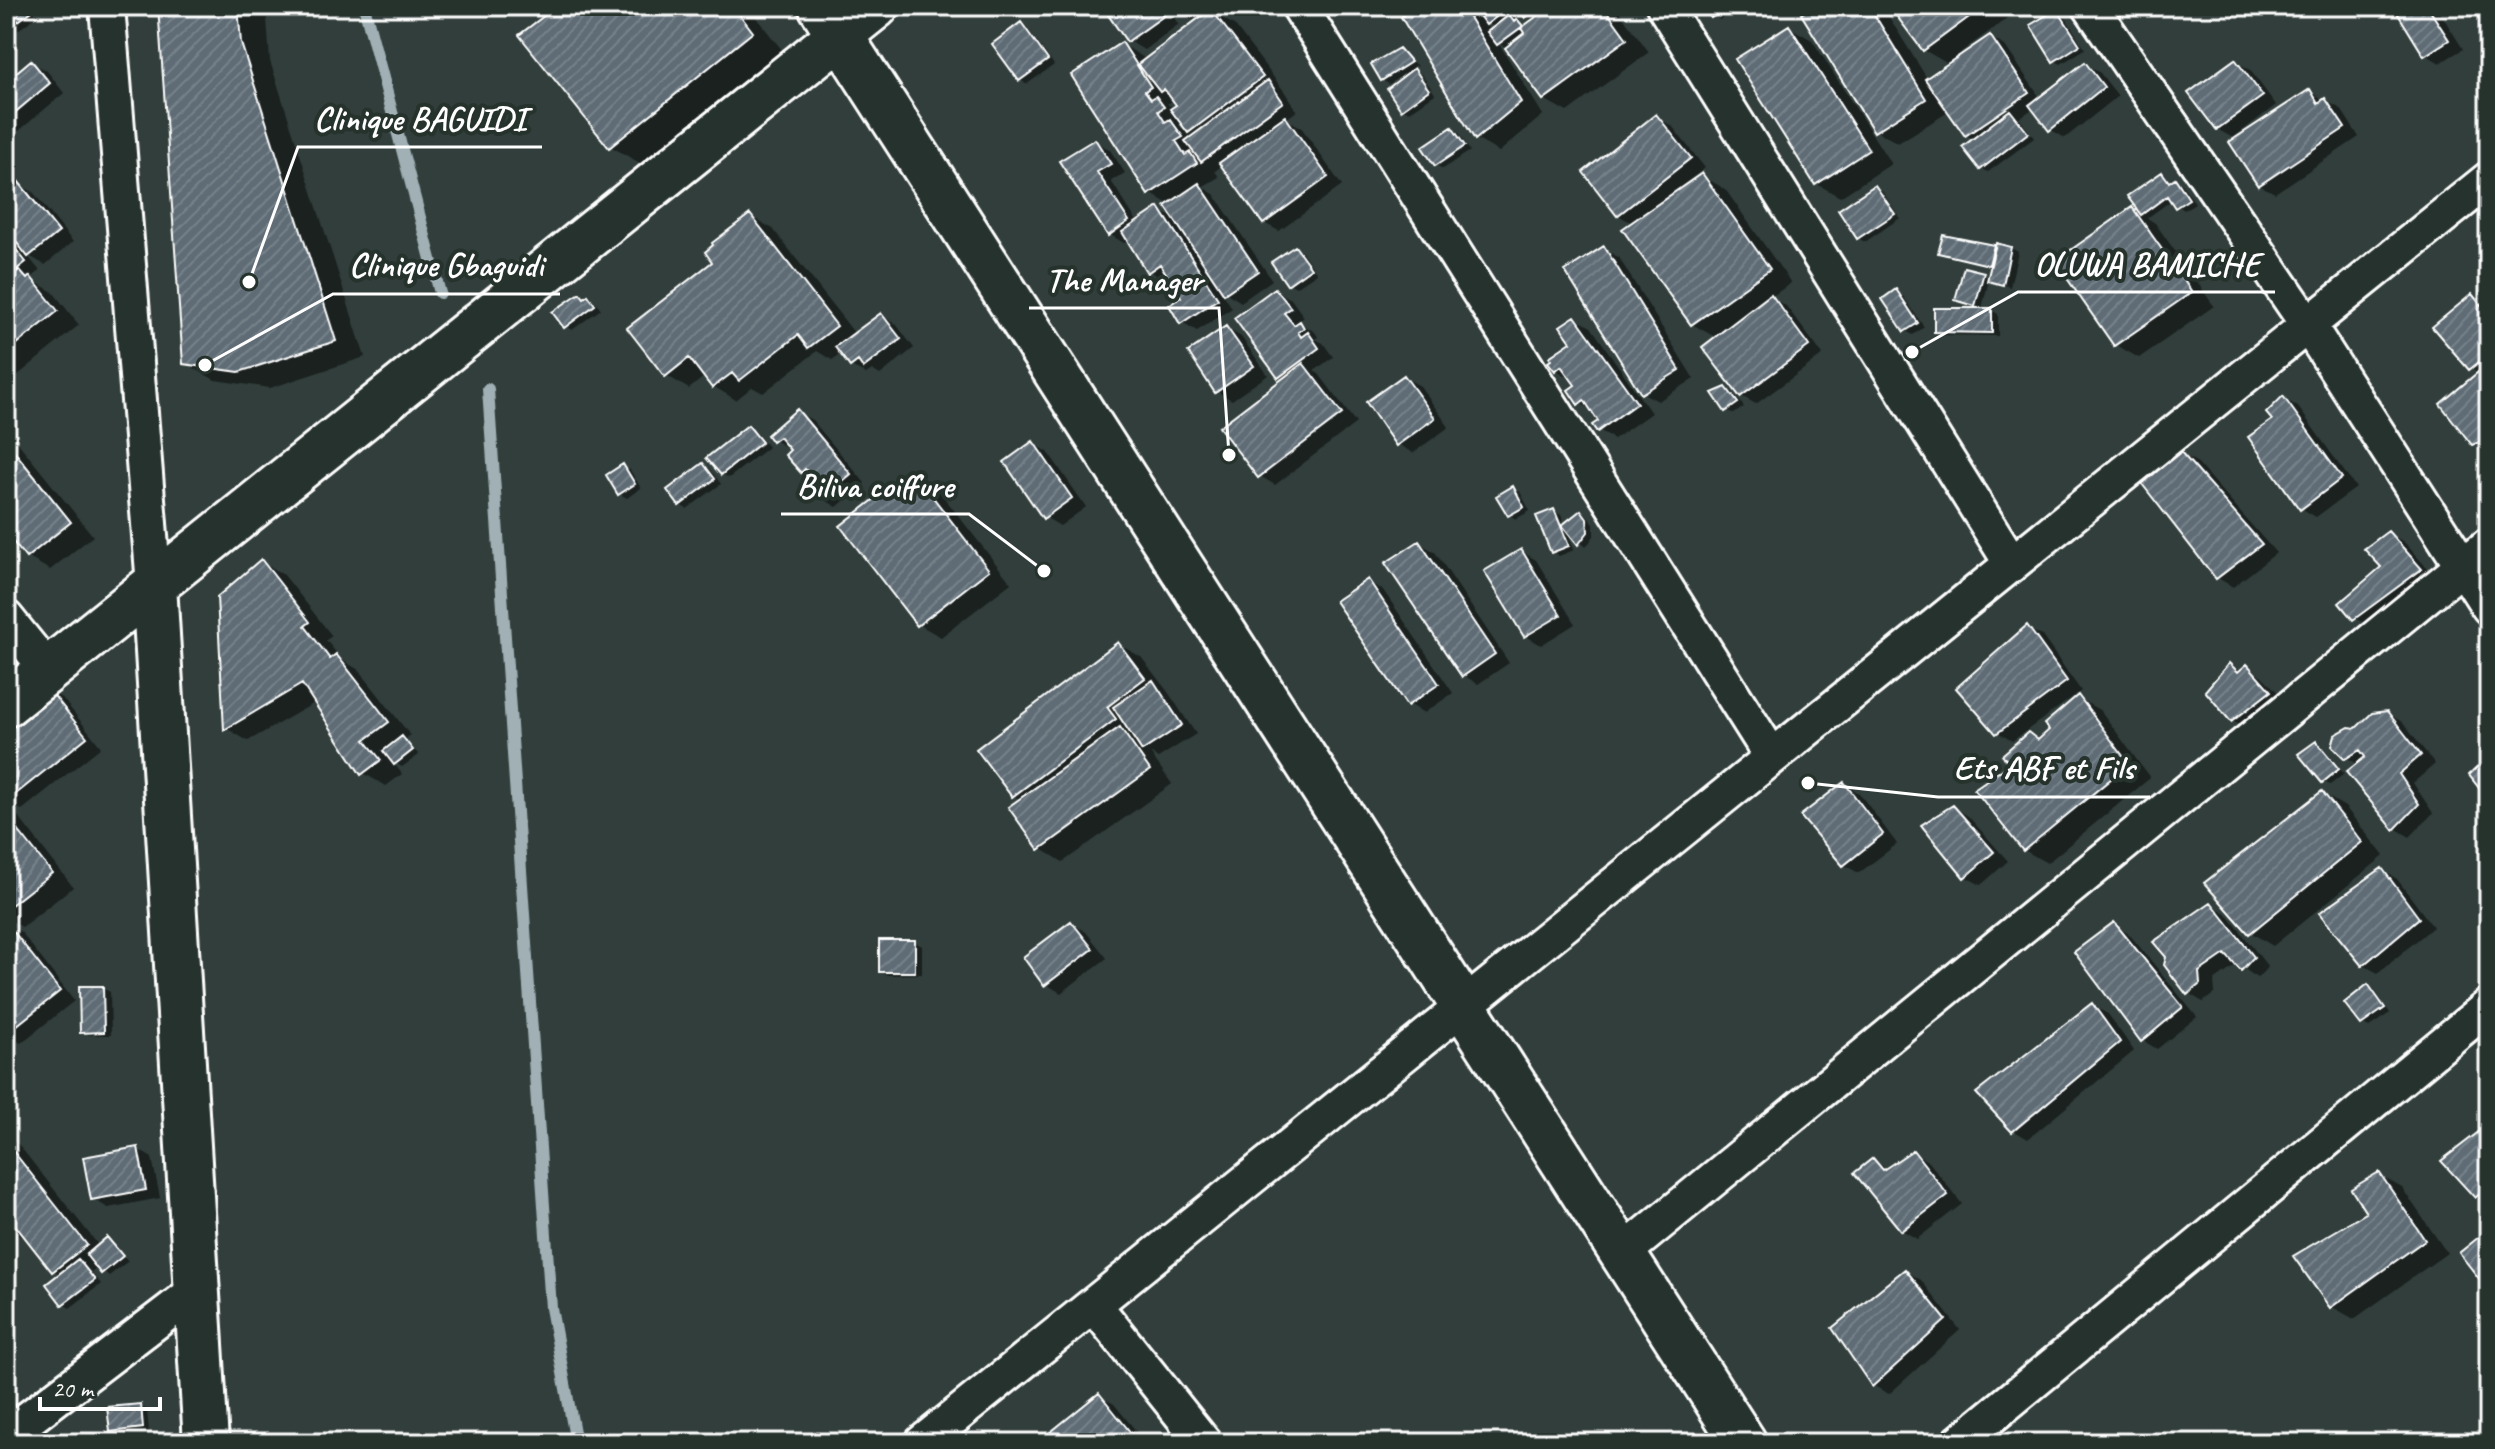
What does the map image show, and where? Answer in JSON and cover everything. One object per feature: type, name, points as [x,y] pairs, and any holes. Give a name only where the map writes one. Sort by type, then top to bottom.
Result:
[{"type":"street","points":[[107,6],[154,585],[206,1443]]},
{"type":"street","points":[[6,704],[154,585],[830,21],[876,6]]},
{"type":"street","points":[[1299,6],[1772,757]]},
{"type":"street","points":[[1664,6],[2012,564]]},
{"type":"street","points":[[2090,6],[2308,325],[2476,555],[2489,607]]},
{"type":"street","points":[[830,21],[1744,1443]]},
{"type":"street","points":[[922,1443],[2489,179]]},
{"type":"street","points":[[1623,1253],[2476,555]]},
{"type":"street","points":[[6,618],[48,670]]},
{"type":"street","points":[[1959,1443],[2489,1006]]},
{"type":"street","points":[[6,1436],[197,1290]]},
{"type":"street","points":[[1094,1305],[1204,1443]]},
{"type":"building","points":[[6,6],[28,6],[32,11],[6,30]]},
{"type":"building","points":[[158,6],[238,6],[241,43],[336,341],[239,372],[183,364]]},
{"type":"building","points":[[557,6],[733,6],[753,32],[609,148],[519,35]]},
{"type":"building","points":[[1107,6],[1159,6],[1165,15],[1127,42],[1104,9]]},
{"type":"building","points":[[1414,6],[1462,6],[1521,102],[1475,140],[1401,17]]},
{"type":"building","points":[[1472,6],[1504,6],[1506,9],[1486,25]]},
{"type":"building","points":[[1516,6],[1540,6],[1525,18]]},
{"type":"building","points":[[1551,6],[1603,6],[1627,39],[1543,100],[1505,48],[1524,33],[1521,28]]},
{"type":"building","points":[[1703,6],[1728,6],[1711,18]]},
{"type":"building","points":[[1814,6],[1869,6],[1926,99],[1874,132],[1801,14]]},
{"type":"building","points":[[1889,6],[1984,6],[1923,51]]},
{"type":"building","points":[[2393,6],[2427,6],[2449,40],[2424,56]]},
{"type":"building","points":[[1211,9],[1263,77],[1188,133],[1170,109],[1176,105],[1164,89],[1160,92],[1138,64]]},
{"type":"building","points":[[2057,9],[2080,45],[2053,62],[2030,25]]},
{"type":"building","points":[[1509,15],[1514,22],[1517,19],[1523,26],[1497,45],[1487,32]]},
{"type":"building","points":[[1021,22],[1048,60],[1019,81],[992,44]]},
{"type":"building","points":[[1789,25],[1869,150],[1815,185],[1735,59]]},
{"type":"building","points":[[1990,35],[2029,93],[1965,136],[1925,79]]},
{"type":"building","points":[[1122,42],[1151,87],[1145,91],[1151,99],[1156,96],[1164,107],[1158,111],[1165,122],[1170,119],[1183,137],[1176,141],[1185,155],[1190,152],[1197,163],[1148,195],[1071,75]]},
{"type":"building","points":[[1399,48],[1411,62],[1381,81],[1371,64]]},
{"type":"building","points":[[2235,59],[2263,96],[2216,130],[2188,93]]},
{"type":"building","points":[[31,60],[50,83],[6,120],[6,81]]},
{"type":"building","points":[[2085,62],[2104,87],[2049,131],[2029,105]]},
{"type":"building","points":[[1414,68],[1429,90],[1401,110],[1387,89]]},
{"type":"building","points":[[1268,80],[1283,102],[1201,162],[1185,141]]},
{"type":"building","points":[[2310,89],[2318,103],[2325,98],[2345,128],[2258,186],[2229,142]]},
{"type":"building","points":[[2010,110],[2028,133],[1980,170],[1962,147]]},
{"type":"building","points":[[1656,114],[1691,158],[1617,216],[1583,172]]},
{"type":"building","points":[[1285,116],[1328,177],[1263,224],[1219,163]]},
{"type":"building","points":[[1452,127],[1465,146],[1435,166],[1422,147]]},
{"type":"building","points":[[1095,139],[1111,164],[1097,172],[1129,221],[1108,236],[1059,161]]},
{"type":"building","points":[[2162,172],[2169,182],[2175,178],[2189,199],[2175,208],[2167,196],[2141,215],[2127,196]]},
{"type":"building","points":[[1702,173],[1770,269],[1691,325],[1622,229]]},
{"type":"building","points":[[18,181],[59,232],[28,257],[6,229],[6,191]]},
{"type":"building","points":[[1199,183],[1258,271],[1224,294],[1165,206]]},
{"type":"building","points":[[1875,185],[1895,214],[1857,239],[1838,210]]},
{"type":"building","points":[[1159,207],[1218,299],[1180,324],[1169,305],[1181,297],[1160,264],[1147,273],[1122,232]]},
{"type":"building","points":[[2132,207],[2192,292],[2114,346],[2055,261]]},
{"type":"building","points":[[750,214],[837,326],[808,348],[798,335],[739,381],[732,373],[712,388],[689,358],[665,377],[627,328],[712,262],[705,252],[712,243]]},
{"type":"building","points":[[1943,235],[1994,245],[1989,265],[1938,253]]},
{"type":"building","points":[[6,237],[26,262],[6,278]]},
{"type":"building","points":[[1996,243],[2011,247],[2003,285],[1987,281]]},
{"type":"building","points":[[1295,246],[1311,268],[1287,285],[1271,262]]},
{"type":"building","points":[[1604,246],[1680,370],[1641,394],[1565,271]]},
{"type":"building","points":[[1964,267],[1984,272],[1975,306],[1955,300]]},
{"type":"building","points":[[19,270],[27,279],[30,276],[58,311],[6,353],[6,281]]},
{"type":"building","points":[[1275,288],[1291,308],[1284,313],[1294,325],[1300,321],[1304,328],[1298,332],[1301,337],[1308,332],[1319,348],[1278,378],[1234,318]]},
{"type":"building","points":[[1896,289],[1918,323],[1904,332],[1882,299]]},
{"type":"building","points":[[580,293],[584,298],[588,295],[595,305],[564,328],[552,312]]},
{"type":"building","points":[[1771,294],[1809,346],[1740,397],[1702,347]]},
{"type":"building","points":[[2472,294],[2489,315],[2489,354],[2469,370],[2432,327]]},
{"type":"building","points":[[1934,308],[1992,308],[1992,333],[1934,332]]},
{"type":"building","points":[[881,313],[901,339],[863,368],[858,361],[850,367],[835,347]]},
{"type":"building","points":[[1575,316],[1637,403],[1597,432],[1592,425],[1598,421],[1584,400],[1578,405],[1568,390],[1575,385],[1561,366],[1555,371],[1548,362],[1551,360],[1549,357],[1571,342],[1560,326]]},
{"type":"building","points":[[1226,326],[1254,366],[1215,393],[1188,352]]},
{"type":"building","points":[[1303,363],[1342,414],[1258,478],[1219,427]]},
{"type":"building","points":[[2489,363],[2489,441],[2487,439],[2472,445],[2440,404]]},
{"type":"building","points":[[1404,375],[1435,418],[1396,446],[1366,402]]},
{"type":"building","points":[[1726,387],[1738,403],[1725,412],[1712,393]]},
{"type":"building","points":[[2283,396],[2342,478],[2300,510],[2248,437],[2272,420],[2266,413]]},
{"type":"building","points":[[797,409],[851,474],[821,499],[813,490],[819,485],[805,469],[801,473],[785,455],[790,450],[779,437],[772,442],[767,435]]},
{"type":"building","points":[[748,425],[762,442],[721,475],[706,458]]},
{"type":"building","points":[[6,441],[71,522],[26,558],[6,533]]},
{"type":"building","points":[[1033,441],[1072,498],[1043,519],[1004,462]]},
{"type":"building","points":[[2180,451],[2262,544],[2216,579],[2142,484]]},
{"type":"building","points":[[703,463],[715,479],[679,506],[667,490]]},
{"type":"building","points":[[623,464],[635,484],[618,495],[606,475]]},
{"type":"building","points":[[912,470],[989,570],[917,626],[840,526]]},
{"type":"building","points":[[1513,486],[1524,507],[1508,516],[1496,496]]},
{"type":"building","points":[[1554,509],[1569,546],[1551,553],[1536,516]]},
{"type":"building","points":[[1581,510],[1587,518],[1588,532],[1578,545],[1562,525]]},
{"type":"building","points":[[2388,531],[2422,569],[2353,620],[2339,603],[2381,567],[2364,549]]},
{"type":"building","points":[[1419,541],[1495,654],[1462,677],[1385,563]]},
{"type":"building","points":[[1521,549],[1561,615],[1524,637],[1484,571]]},
{"type":"building","points":[[261,559],[310,622],[305,626],[330,659],[336,654],[389,722],[365,740],[381,760],[361,775],[302,684],[224,730],[217,597]]},
{"type":"building","points":[[1368,579],[1439,684],[1407,706],[1335,601]]},
{"type":"building","points":[[2027,625],[2067,681],[1996,734],[1956,688]]},
{"type":"building","points":[[1118,642],[1145,678],[1107,707],[1116,719],[1012,797],[976,749]]},
{"type":"building","points":[[2229,663],[2238,672],[2247,664],[2271,691],[2231,722],[2205,691]]},
{"type":"building","points":[[1153,680],[1182,725],[1142,751],[1113,707]]},
{"type":"building","points":[[48,688],[87,737],[6,802],[6,721]]},
{"type":"building","points":[[2078,695],[2129,764],[2023,851],[1974,789],[2010,764],[2002,755],[2028,732],[2038,740],[2049,730],[2044,724]]},
{"type":"building","points":[[2387,711],[2421,755],[2399,774],[2419,804],[2394,830],[2346,772],[2365,757],[2360,750],[2345,759],[2332,746],[2335,735],[2349,727],[2356,728],[2372,713]]},
{"type":"building","points":[[1120,727],[1150,770],[1039,850],[1008,807]]},
{"type":"building","points":[[402,736],[413,750],[394,765],[383,751]]},
{"type":"building","points":[[2316,741],[2339,769],[2322,783],[2298,754]]},
{"type":"building","points":[[2489,756],[2489,801],[2469,775]]},
{"type":"building","points":[[1844,782],[1883,834],[1843,866],[1800,816]]},
{"type":"building","points":[[2322,791],[2362,842],[2249,934],[2204,883]]},
{"type":"building","points":[[1953,805],[1994,852],[1964,878],[1921,825]]},
{"type":"building","points":[[6,815],[52,873],[6,909]]},
{"type":"building","points":[[2382,868],[2419,918],[2362,966],[2319,913]]},
{"type":"building","points":[[2211,902],[2254,957],[2241,971],[2225,954],[2199,972],[2200,984],[2187,995],[2164,965],[2166,957],[2153,942]]},
{"type":"building","points":[[1071,921],[1093,949],[1044,986],[1023,957]]},
{"type":"building","points":[[6,922],[60,991],[6,1034]]},
{"type":"building","points":[[2114,922],[2183,1007],[2141,1042],[2074,952]]},
{"type":"building","points":[[879,940],[915,940],[915,972],[879,972]]},
{"type":"building","points":[[2368,984],[2385,1008],[2361,1025],[2344,1003]]},
{"type":"building","points":[[79,986],[103,986],[104,1032],[80,1033]]},
{"type":"building","points":[[2092,1003],[2120,1042],[2012,1132],[1976,1093]]},
{"type":"building","points":[[2489,1124],[2489,1187],[2475,1198],[2441,1161]]},
{"type":"building","points":[[6,1142],[87,1245],[52,1272],[11,1220],[6,1224]]},
{"type":"building","points":[[138,1147],[146,1190],[91,1200],[83,1157]]},
{"type":"building","points":[[1913,1150],[1948,1195],[1901,1231],[1854,1173],[1873,1158],[1883,1170]]},
{"type":"building","points":[[2379,1172],[2425,1240],[2330,1308],[2293,1256],[2366,1213],[2351,1189]]},
{"type":"building","points":[[2489,1229],[2489,1291],[2459,1253]]},
{"type":"building","points":[[107,1237],[123,1256],[101,1274],[86,1255]]},
{"type":"building","points":[[78,1259],[95,1280],[62,1305],[46,1284]]},
{"type":"building","points":[[1905,1269],[1946,1320],[1872,1387],[1832,1328]]},
{"type":"building","points":[[1099,1393],[1131,1433],[1119,1443],[1037,1443]]},
{"type":"building","points":[[141,1404],[143,1428],[110,1432],[107,1407]]},
{"type":"building","points":[[126,1438],[126,1443],[69,1443]]},
{"type":"waterway","points":[[364,6],[440,293]]},
{"type":"waterway","points":[[488,389],[551,1308],[576,1443]]},
{"type":"place","name":"Clinique BAGUIDI","points":[[249,282]]},
{"type":"place","name":"OLUWA BAMICHE","points":[[1912,352]]},
{"type":"place","name":"Clinique Gbaguidi","points":[[205,365]]},
{"type":"place","name":"The Manager","points":[[1229,455]]},
{"type":"place","name":"Biliva coiffure","points":[[1044,571]]},
{"type":"place","name":"Ets ABF et Fils","points":[[1808,783]]}]
